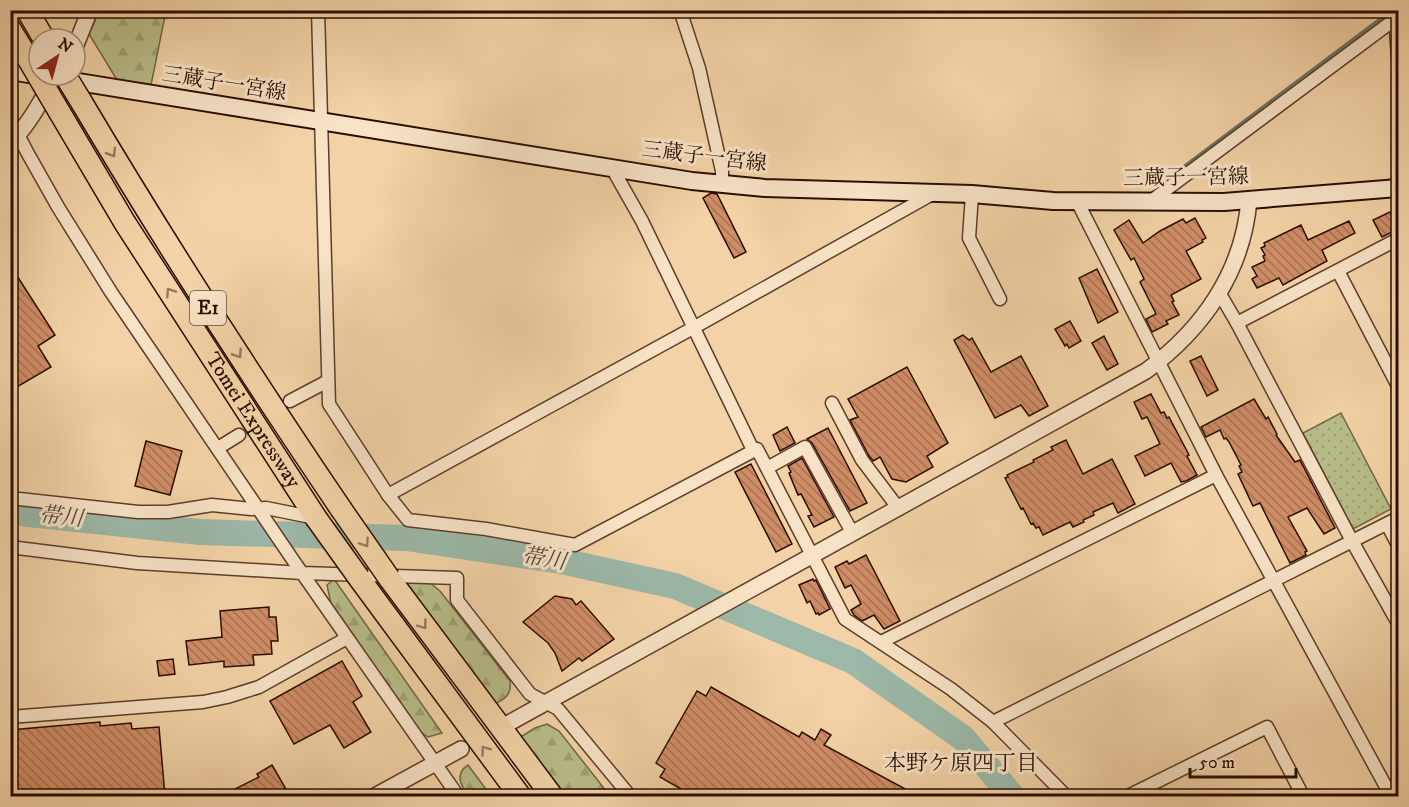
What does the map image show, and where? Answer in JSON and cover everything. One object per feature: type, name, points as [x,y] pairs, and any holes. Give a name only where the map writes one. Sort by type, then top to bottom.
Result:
[{"type":"highway","points":[[27,10],[37,27]]},
{"type":"highway","name":"Tomei Expressway","points":[[10,28],[125,223],[316,518],[520,796]]},
{"type":"highway","name":"Tomei Expressway","points":[[68,87],[82,103],[150,218],[341,509],[389,578],[552,796]]},
{"type":"main road","name":"三蔵子一宮線","points":[[10,71],[27,73]]},
{"type":"main road","name":"三蔵子一宮線","points":[[87,81],[321,123],[612,168],[765,188],[972,194],[1077,201],[1248,200],[1398,188]]},
{"type":"street","points":[[83,27],[90,10]]},
{"type":"street","points":[[318,10],[329,404],[388,495],[408,520],[486,529],[575,544],[757,449],[814,555],[845,619],[951,689],[993,722],[1066,796]]},
{"type":"street","points":[[680,10],[699,68],[722,171],[722,184]]},
{"type":"street","points":[[1397,18],[1398,57]]},
{"type":"street","points":[[1151,201],[1397,18]]},
{"type":"street","points":[[15,139],[50,87]]},
{"type":"street","points":[[10,119],[15,139],[111,292],[298,568],[458,796]]},
{"type":"street","points":[[612,168],[642,221],[753,450]]},
{"type":"street","points":[[388,495],[935,193]]},
{"type":"street","points":[[972,194],[969,238],[1000,299]]},
{"type":"street","points":[[509,723],[1092,402],[1158,363],[1190,333],[1220,294],[1247,222],[1248,200]]},
{"type":"street","points":[[1077,201],[1216,475],[1391,796]]},
{"type":"street","points":[[1237,322],[1398,239]]},
{"type":"street","points":[[1338,271],[1398,386]]},
{"type":"street","points":[[1220,294],[1398,623]]},
{"type":"street","points":[[290,401],[328,381]]},
{"type":"street","points":[[832,403],[862,460],[898,509]]},
{"type":"street","points":[[218,448],[239,435]]},
{"type":"street","points":[[767,468],[806,447],[852,534]]},
{"type":"street","points":[[881,642],[1216,475]]},
{"type":"street","points":[[10,498],[138,512],[168,512],[212,505],[260,511],[266,508],[316,518]]},
{"type":"street","points":[[993,722],[1398,518]]},
{"type":"street","points":[[1387,524],[1398,545]]},
{"type":"street","points":[[10,547],[137,563],[298,568],[457,578],[457,600],[531,694],[558,709],[630,796]]},
{"type":"street","points":[[10,717],[203,702],[227,697],[259,687],[347,638]]},
{"type":"street","points":[[1128,796],[1267,727],[1303,796]]},
{"type":"street","points":[[375,796],[461,749]]},
{"type":"green space","points":[[99,11],[166,11],[151,85],[117,80],[89,34]]},
{"type":"green space","points":[[1341,413],[1391,509],[1353,529],[1303,433]]},
{"type":"green space","points":[[334,579],[442,733],[428,737],[419,731],[331,604],[327,585]]},
{"type":"green space","points":[[405,581],[429,582],[440,591],[510,681],[509,693],[505,698],[495,704]]},
{"type":"green space","points":[[547,724],[559,731],[610,796],[564,796],[519,738]]},
{"type":"green space","points":[[468,765],[491,796],[469,796],[466,792],[461,784],[460,776]]},
{"type":"building","points":[[711,193],[717,194],[746,252],[734,258],[703,198]]},
{"type":"building","points":[[1390,212],[1398,229],[1382,237],[1373,220]]},
{"type":"building","points":[[1195,218],[1206,238],[1186,251],[1201,279],[1171,295],[1179,315],[1166,321],[1168,324],[1152,332],[1146,319],[1156,314],[1140,282],[1144,279],[1134,258],[1131,260],[1114,230],[1129,220],[1143,243],[1183,219],[1186,223]]},
{"type":"building","points":[[1349,221],[1355,233],[1322,250],[1327,261],[1283,285],[1279,278],[1257,288],[1252,279],[1257,276],[1252,267],[1265,261],[1261,248],[1265,246],[1264,243],[1301,225],[1308,240]]},
{"type":"building","points":[[10,265],[55,335],[38,346],[51,367],[10,391]]},
{"type":"building","points":[[1097,269],[1118,312],[1098,323],[1079,278]]},
{"type":"building","points":[[1070,321],[1081,341],[1069,348],[1067,344],[1065,346],[1055,329]]},
{"type":"building","points":[[963,335],[969,340],[972,338],[991,372],[1021,356],[1048,406],[1029,416],[1021,405],[995,418],[954,340]]},
{"type":"building","points":[[1104,336],[1118,364],[1107,370],[1092,343]]},
{"type":"building","points":[[1201,356],[1218,390],[1207,396],[1190,361]]},
{"type":"building","points":[[907,367],[948,443],[927,456],[933,467],[906,482],[892,479],[880,457],[873,461],[869,456],[850,420],[858,417],[848,399]]},
{"type":"building","points":[[1151,394],[1161,413],[1164,412],[1167,418],[1169,417],[1189,455],[1187,456],[1197,475],[1186,481],[1181,482],[1171,463],[1145,476],[1135,456],[1160,444],[1147,417],[1142,419],[1134,402]]},
{"type":"building","points":[[1254,399],[1266,419],[1268,417],[1276,435],[1295,462],[1300,460],[1335,528],[1324,534],[1307,508],[1288,517],[1307,551],[1306,555],[1290,563],[1260,503],[1253,506],[1238,474],[1242,472],[1239,466],[1241,465],[1229,442],[1226,438],[1224,439],[1220,430],[1206,437],[1201,427]]},
{"type":"building","points":[[787,427],[795,443],[780,451],[773,435]]},
{"type":"building","points":[[828,428],[867,503],[850,511],[812,443],[807,439]]},
{"type":"building","points":[[1066,440],[1083,474],[1112,459],[1135,504],[1118,513],[1113,503],[1093,512],[1094,515],[1083,520],[1084,522],[1073,527],[1070,522],[1043,535],[1039,527],[1036,528],[1033,523],[1031,524],[1023,508],[1021,509],[1005,478],[1053,450],[1051,447]]},
{"type":"building","points":[[146,441],[182,451],[170,495],[135,486]]},
{"type":"building","points":[[802,458],[834,517],[814,527],[808,516],[812,515],[801,494],[798,495],[789,473],[791,472],[788,466]]},
{"type":"building","points":[[751,464],[792,544],[776,552],[735,472]]},
{"type":"building","points":[[866,555],[900,621],[884,629],[874,615],[862,621],[854,615],[851,610],[861,604],[851,585],[845,588],[835,567],[847,561],[849,564]]},
{"type":"building","points":[[813,579],[816,580],[830,609],[819,615],[816,614],[810,601],[807,603],[799,585]]},
{"type":"building","points":[[555,596],[572,599],[576,605],[581,601],[614,639],[582,661],[579,658],[562,671],[548,643],[523,622]]},
{"type":"building","points":[[269,607],[269,617],[276,617],[278,641],[271,641],[272,654],[253,655],[254,665],[224,667],[224,661],[189,665],[186,641],[222,637],[220,611]]},
{"type":"building","points":[[173,659],[175,674],[159,676],[157,661]]},
{"type":"building","points":[[342,661],[362,696],[353,702],[371,732],[344,748],[330,725],[294,744],[270,701]]},
{"type":"building","points":[[711,687],[799,737],[802,732],[815,740],[821,729],[831,735],[824,745],[918,796],[693,796],[660,777],[665,769],[656,763],[697,691],[706,696]]},
{"type":"building","points":[[100,722],[100,726],[131,723],[132,729],[159,727],[165,796],[10,796],[10,730]]},
{"type":"building","points":[[272,765],[290,796],[221,796],[259,777],[257,774]]},
{"type":"waterway","points":[[1159,186],[1393,10]]},
{"type":"waterway","name":"帯川","points":[[10,512],[200,532],[406,538],[561,561],[675,586],[853,661],[963,738],[1012,796]]},
{"type":"tunnel","points":[[239,435],[290,401]]},
{"type":"district","name":"本野ケ原四丁目","points":[[961,763]]}]
